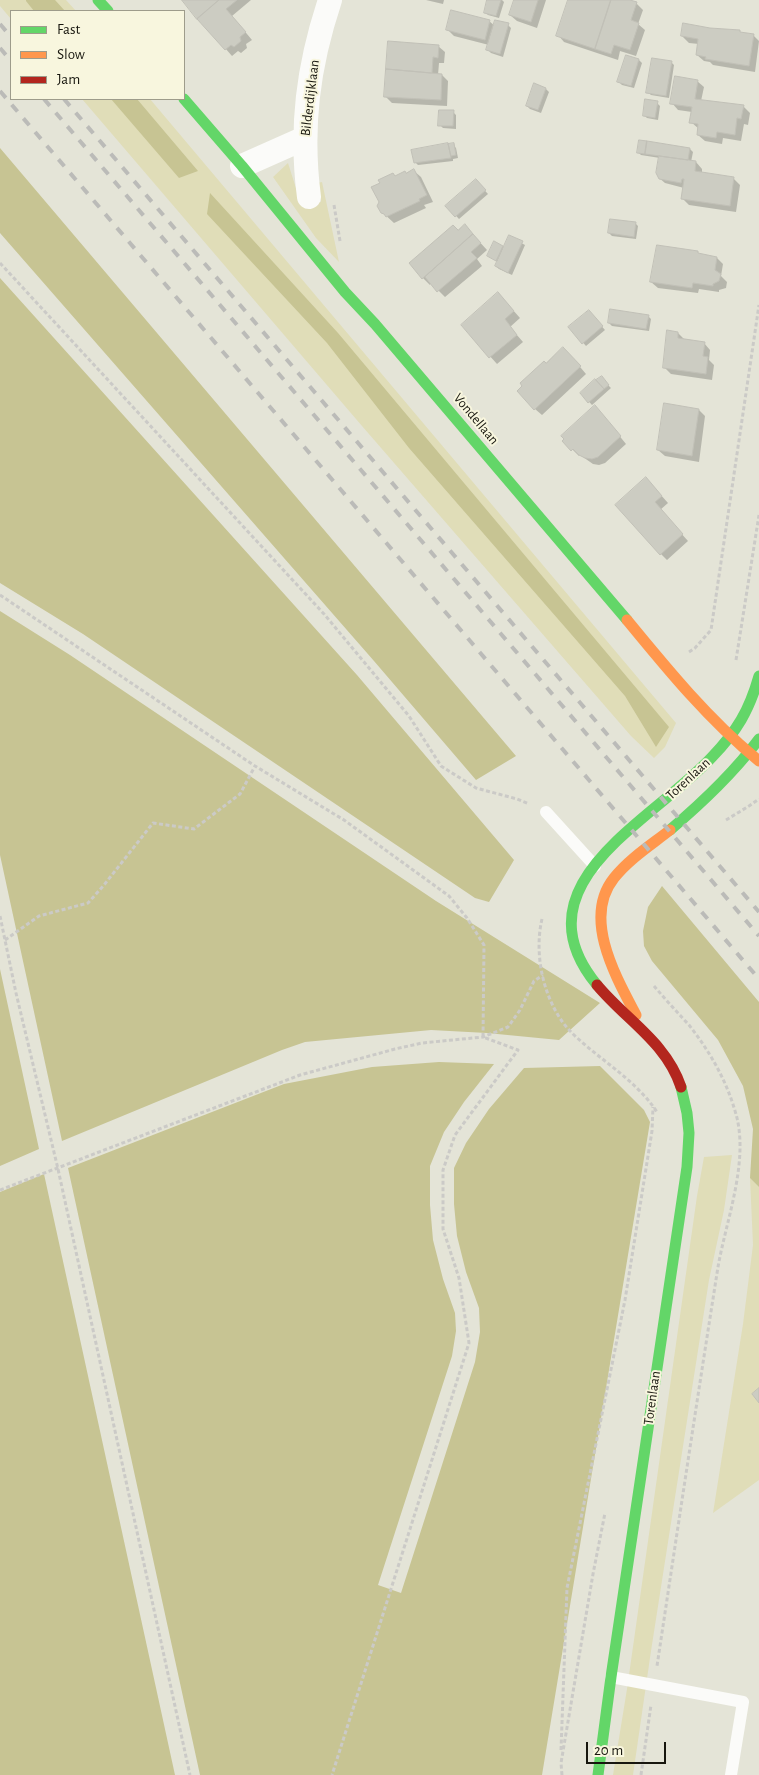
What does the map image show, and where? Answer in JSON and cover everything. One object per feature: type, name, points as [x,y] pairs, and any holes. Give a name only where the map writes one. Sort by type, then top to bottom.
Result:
[{"type":"main road","points":[[98,0],[107,10]]},
{"type":"main road","name":"Vondellaan","points":[[185,100],[242,166],[345,292],[608,597],[666,668],[730,737],[759,761]]},
{"type":"main road","name":"Torenlaan","points":[[598,1775],[687,1167],[689,1134],[678,1077],[667,1057],[645,1032],[606,997],[587,975],[574,947],[570,923],[573,903],[582,882],[594,866],[609,848],[700,770],[730,737],[746,715],[759,676]]},
{"type":"main road","name":"Torenlaan","points":[[645,1032],[612,967],[602,936],[600,920],[604,898],[612,880],[625,866],[721,785],[749,754],[759,739]]},
{"type":"street","name":"Bilderdijklaan","points":[[309,197],[304,138],[306,108],[310,75],[319,33],[330,0]]},
{"type":"street","points":[[242,166],[304,138]]},
{"type":"lane","points":[[546,812],[594,866],[612,880]]},
{"type":"lane","points":[[611,1677],[743,1702],[732,1775]]},
{"type":"path","points":[[333,199],[340,244]]},
{"type":"path","points":[[0,263],[324,614],[409,716],[441,766],[476,788],[517,799],[546,812]]},
{"type":"path","points":[[666,668],[695,648],[711,630],[759,305]]},
{"type":"path","points":[[736,662],[759,515]]},
{"type":"path","points":[[0,595],[255,766],[344,820],[449,896],[467,918],[484,945],[483,1037]]},
{"type":"path","points":[[5,940],[39,916],[88,903],[153,823],[194,829],[240,794],[255,766]]},
{"type":"path","points":[[0,916],[58,1169],[190,1775]]},
{"type":"path","points":[[0,1190],[300,1075],[422,1043],[483,1037],[508,1026],[520,1010],[534,981],[543,975]]},
{"type":"path","points":[[332,1775],[469,1343],[458,1278],[442,1229],[442,1170],[456,1135],[518,1050],[483,1037]]},
{"type":"path","points":[[561,1763],[567,1588],[625,1300],[652,1131],[653,1106]]},
{"type":"shaded area","points":[[0,0],[66,0],[75,10],[10,10],[10,18],[0,6]]},
{"type":"shaded area","points":[[55,0],[64,10],[33,10],[26,1]]},
{"type":"shaded area","points":[[83,100],[151,100],[676,723],[665,747],[654,758],[631,736]]},
{"type":"shaded area","points":[[112,100],[138,100],[198,171],[179,178]]},
{"type":"shaded area","points":[[0,148],[516,756],[476,780],[0,233]]},
{"type":"shaded area","points":[[288,163],[301,204],[321,202],[317,183],[322,182],[339,262],[316,238],[273,177]]},
{"type":"shaded area","points":[[210,193],[338,333],[669,727],[656,747],[625,696],[409,448],[327,343],[207,214]]},
{"type":"shaded area","points":[[0,278],[357,675],[514,860],[489,902],[475,898],[83,634],[0,583]]},
{"type":"shaded area","points":[[0,611],[70,655],[436,901],[600,1003],[559,1040],[431,1030],[305,1042],[62,1141],[0,855]]},
{"type":"shaded area","points":[[662,886],[759,1002],[759,1187],[750,1178],[753,1129],[743,1086],[718,1040],[652,961],[644,946],[643,931],[648,907]]},
{"type":"shaded area","points":[[0,969],[39,1149],[0,1166]]},
{"type":"shaded area","points":[[439,1062],[494,1064],[464,1102],[444,1132],[430,1166],[430,1205],[433,1240],[443,1279],[455,1313],[456,1331],[452,1356],[378,1585],[401,1593],[475,1362],[480,1332],[479,1308],[466,1272],[457,1236],[454,1204],[454,1168],[466,1143],[489,1109],[524,1068],[600,1066],[644,1110],[650,1122],[542,1775],[200,1775],[68,1168],[284,1084],[372,1067]]},
{"type":"shaded area","points":[[732,1155],[724,1210],[709,1280],[633,1775],[613,1775],[704,1157]]},
{"type":"shaded area","points":[[44,1174],[175,1775],[0,1775],[0,1192]]},
{"type":"shaded area","points":[[750,1178],[759,1187],[759,1480],[713,1513],[743,1324],[753,1245]]},
{"type":"building","points":[[182,0],[219,0],[197,19]]},
{"type":"building","points":[[219,0],[237,0],[226,9],[246,32],[240,37],[241,41],[234,47],[231,45],[225,50],[197,19]]},
{"type":"building","points":[[487,0],[501,0],[496,16],[484,13]]},
{"type":"building","points":[[514,0],[538,0],[531,22],[509,15]]},
{"type":"building","points":[[568,0],[611,0],[595,49],[556,36]]},
{"type":"building","points":[[611,0],[637,2],[631,20],[639,23],[630,50],[614,45],[611,54],[595,49]]},
{"type":"building","points":[[451,10],[490,20],[485,40],[446,30]]},
{"type":"building","points":[[495,20],[509,23],[500,54],[486,50]]},
{"type":"building","points":[[683,23],[710,28],[740,30],[740,32],[754,34],[749,66],[705,59],[706,57],[696,55],[698,39],[681,36]]},
{"type":"building","points":[[388,41],[439,45],[438,58],[433,57],[432,73],[386,69]]},
{"type":"building","points":[[626,55],[639,59],[631,86],[617,82]]},
{"type":"building","points":[[652,58],[672,61],[666,96],[646,93]]},
{"type":"building","points":[[386,69],[442,74],[441,100],[384,97]]},
{"type":"building","points":[[675,76],[698,80],[695,99],[744,105],[741,119],[737,118],[735,135],[717,132],[716,138],[697,135],[698,124],[689,123],[692,107],[670,104]]},
{"type":"building","points":[[534,83],[546,88],[538,110],[526,106]]},
{"type":"building","points":[[645,99],[658,101],[655,118],[643,116]]},
{"type":"building","points":[[439,110],[454,110],[453,126],[438,126]]},
{"type":"building","points":[[639,140],[647,141],[645,154],[637,153]]},
{"type":"building","points":[[647,141],[690,148],[688,160],[645,154]]},
{"type":"building","points":[[448,143],[451,158],[414,163],[411,150]]},
{"type":"building","points":[[454,143],[456,155],[451,156],[448,144]]},
{"type":"building","points":[[659,156],[696,161],[695,171],[734,177],[730,206],[681,199],[684,179],[682,179],[681,183],[659,179],[656,173]]},
{"type":"building","points":[[414,169],[427,195],[419,199],[420,201],[386,217],[377,206],[379,202],[371,187],[380,183],[378,180],[393,173],[395,176]]},
{"type":"building","points":[[476,179],[486,190],[455,217],[445,206]]},
{"type":"building","points":[[610,219],[636,222],[634,237],[608,233]]},
{"type":"building","points":[[465,224],[473,234],[422,279],[409,263],[453,225],[458,230]]},
{"type":"building","points":[[473,234],[481,243],[471,252],[477,258],[437,292],[425,277]]},
{"type":"building","points":[[509,235],[523,241],[508,273],[495,266]]},
{"type":"building","points":[[494,241],[503,246],[496,261],[487,256]]},
{"type":"building","points":[[657,245],[698,251],[698,253],[717,257],[715,270],[721,274],[719,281],[713,284],[713,286],[693,283],[692,288],[650,282]]},
{"type":"building","points":[[498,292],[514,311],[505,319],[517,335],[489,358],[461,325]]},
{"type":"building","points":[[610,309],[649,315],[646,329],[608,323]]},
{"type":"building","points":[[589,310],[603,326],[582,344],[568,327]]},
{"type":"building","points":[[667,330],[678,332],[678,338],[705,342],[703,356],[708,357],[706,374],[663,368]]},
{"type":"building","points":[[563,347],[581,366],[534,410],[517,391],[522,386],[520,383]]},
{"type":"building","points":[[602,376],[609,385],[604,389],[596,380]]},
{"type":"building","points":[[595,379],[604,389],[588,403],[580,393]]},
{"type":"building","points":[[664,403],[699,409],[692,456],[657,450]]},
{"type":"building","points":[[595,405],[621,436],[598,457],[592,459],[579,455],[573,449],[571,451],[562,441],[564,439],[561,436]]},
{"type":"building","points":[[646,477],[662,496],[655,502],[683,534],[660,555],[615,505]]},
{"type":"building","points":[[759,1388],[759,1403],[752,1394]]},
{"type":"railway","points":[[0,24],[10,36]]},
{"type":"railway","points":[[0,48],[10,60]]},
{"type":"railway","points":[[0,91],[759,979]]},
{"type":"railway","points":[[45,100],[759,936]]},
{"type":"railway","points":[[65,100],[759,912]]},
{"type":"traffic: fast","points":[[98,0],[107,10]]},
{"type":"traffic: fast","points":[[185,100],[242,166],[345,292],[375,324],[627,620]]},
{"type":"traffic: fast","points":[[597,985],[576,949],[572,916],[581,885],[601,857],[628,831],[687,781],[721,747],[741,720],[751,700],[759,676]]},
{"type":"traffic: fast","points":[[670,830],[717,787],[759,739]]},
{"type":"traffic: fast","points":[[598,1775],[687,1167],[689,1133],[681,1087]]},
{"type":"traffic: slow","points":[[627,620],[706,712],[759,761]]},
{"type":"traffic: slow","points":[[636,1015],[612,966],[602,929],[601,911],[605,894],[614,878],[633,858],[670,830]]},
{"type":"traffic: jam","points":[[597,985],[666,1057],[681,1087]]}]
